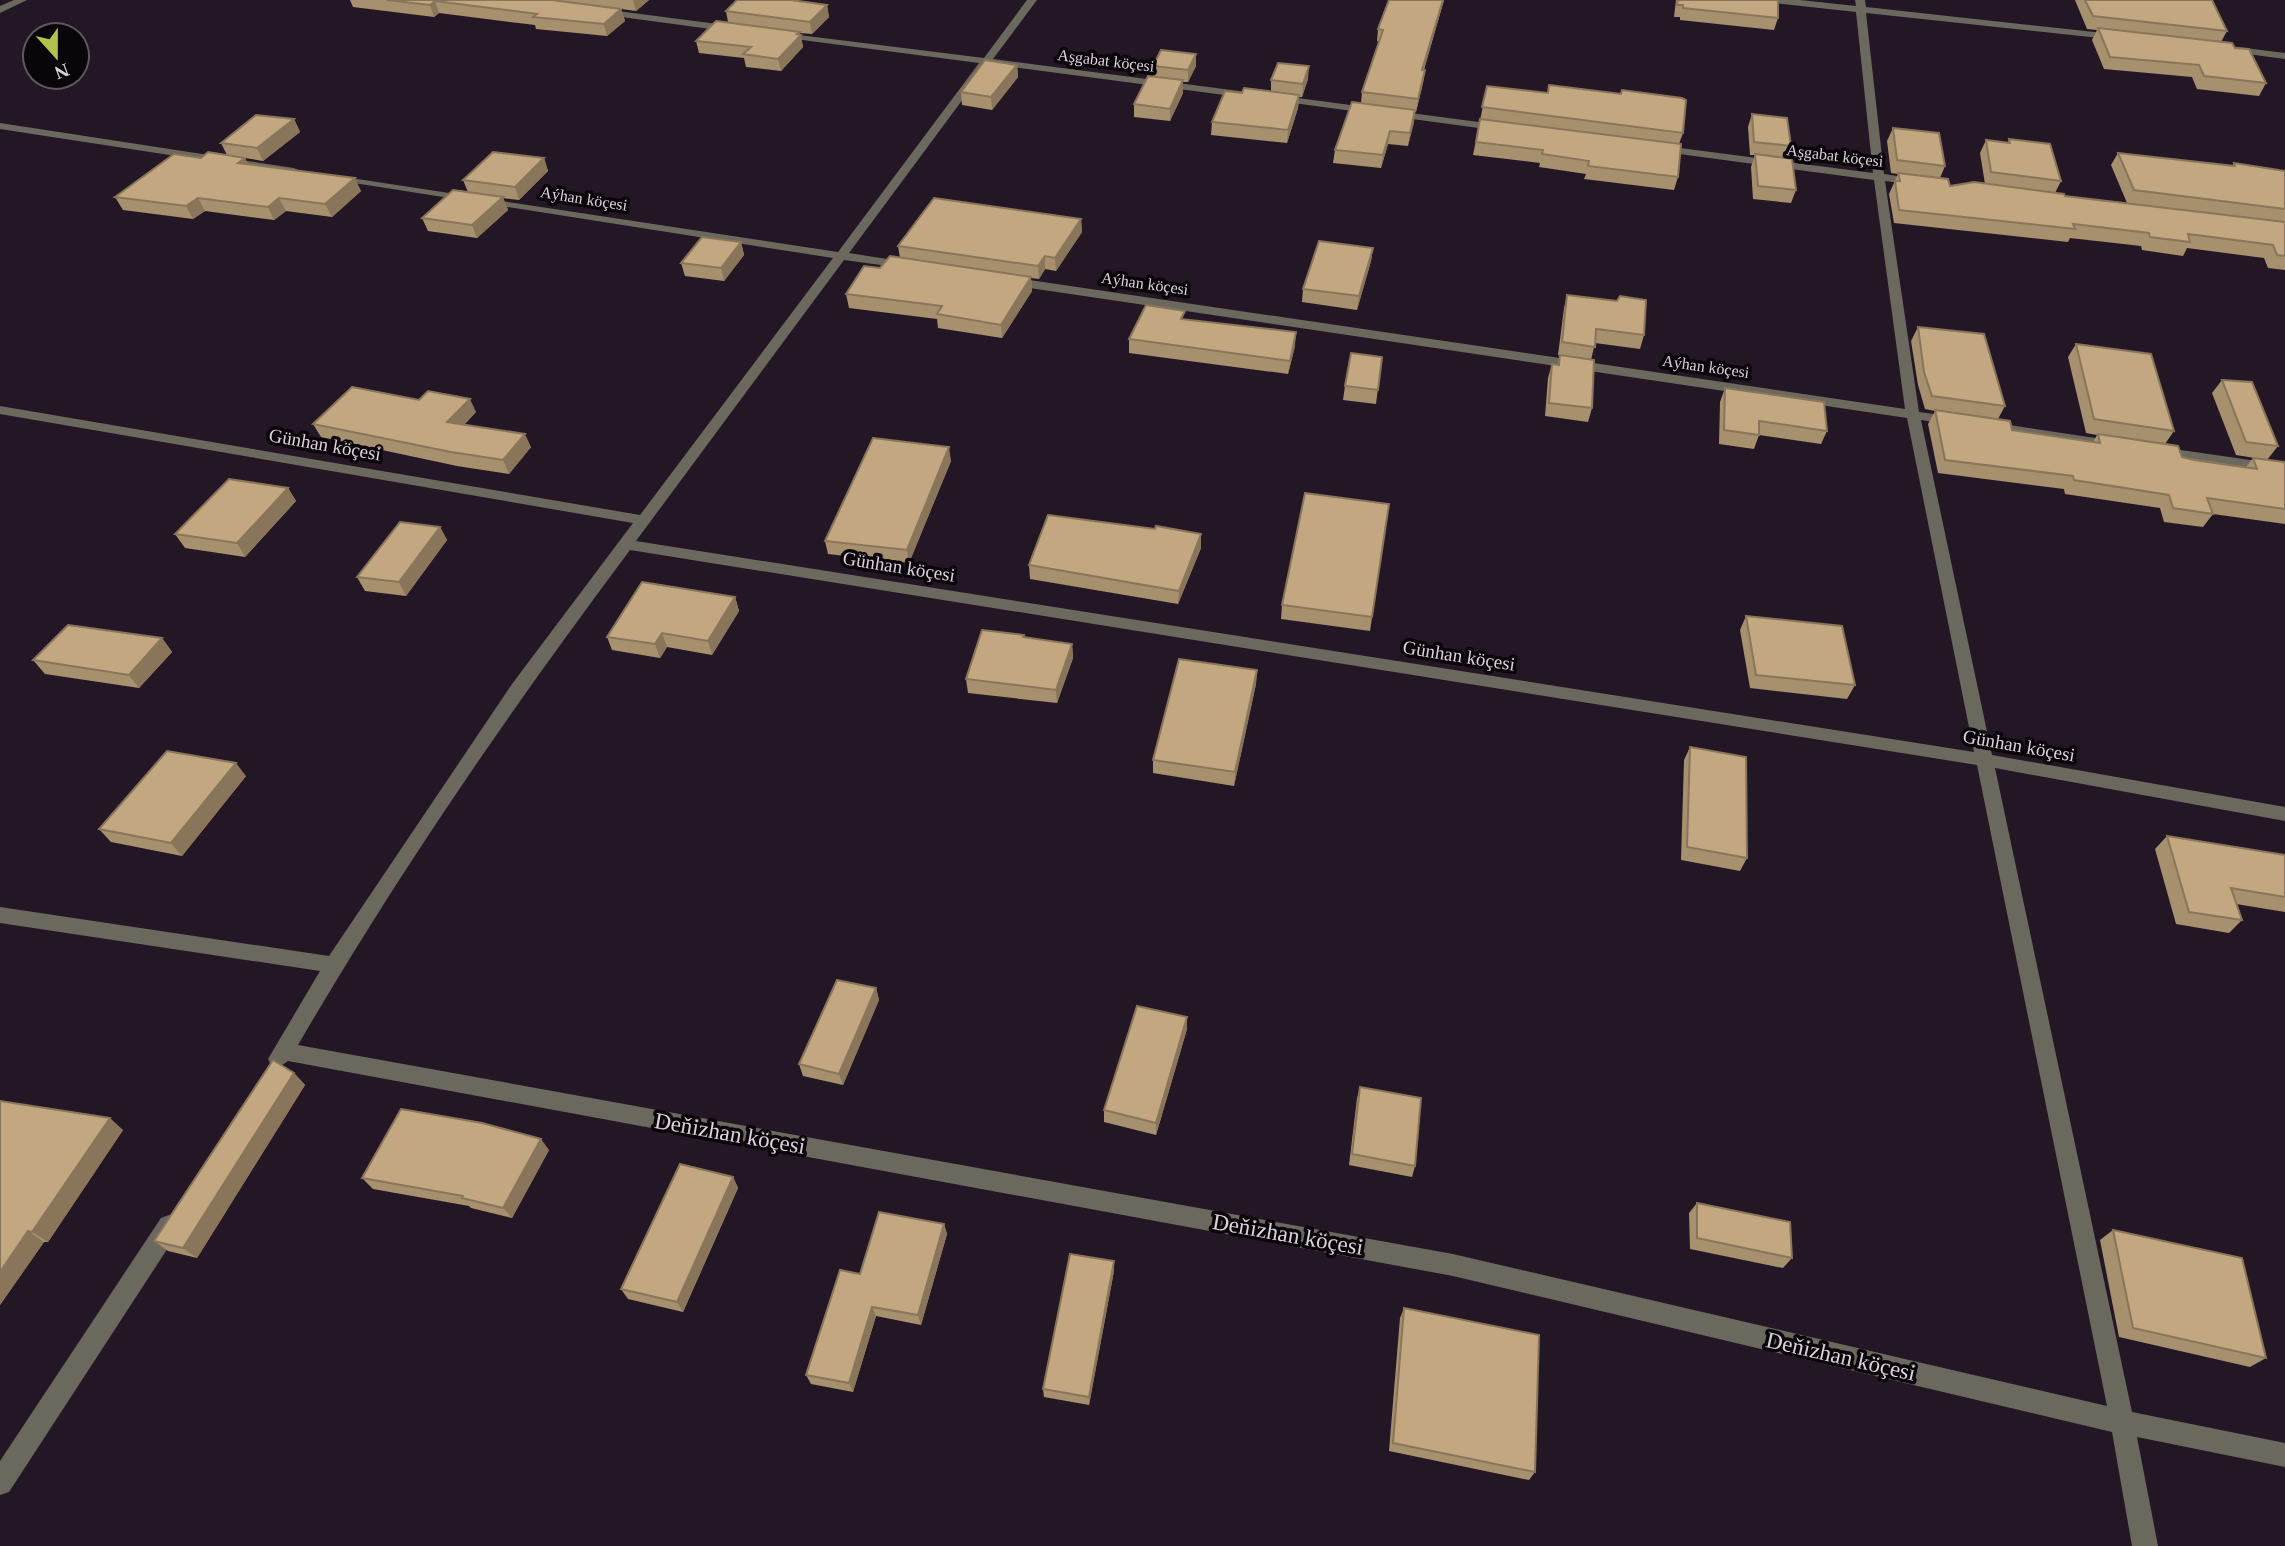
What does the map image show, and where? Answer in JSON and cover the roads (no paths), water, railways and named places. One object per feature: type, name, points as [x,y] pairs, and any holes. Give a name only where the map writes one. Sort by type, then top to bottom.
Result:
[{"type":"street","points":[[0,10],[22,0]]},
{"type":"street","points":[[267,1075],[334,965],[518,688],[1032,0]]},
{"type":"street","points":[[1773,0],[1860,4],[2134,39]]},
{"type":"street","points":[[1860,4],[1879,177],[1913,415],[2122,1422],[2145,1546]]},
{"type":"street","points":[[588,10],[739,29]]},
{"type":"street","name":"Aşgabat köçesi","points":[[767,33],[1508,128]]},
{"type":"street","points":[[2217,48],[2285,55]]},
{"type":"street","name":"Aýhan köçesi","points":[[0,125],[923,268]]},
{"type":"street","name":"Aşgabat köçesi","points":[[1646,146],[1933,184]]},
{"type":"street","name":"Aýhan köçesi","points":[[992,278],[2285,470]]},
{"type":"street","name":"Günhan köçesi","points":[[0,410],[643,520]]},
{"type":"street","name":"Günhan köçesi","points":[[625,544],[1985,760],[2285,814]]},
{"type":"street","points":[[0,915],[334,965]]},
{"type":"street","name":"Deňizhan köçesi","points":[[283,1051],[1453,1265],[2122,1422],[2285,1455]]},
{"type":"street","points":[[0,1483],[176,1215]]}]
